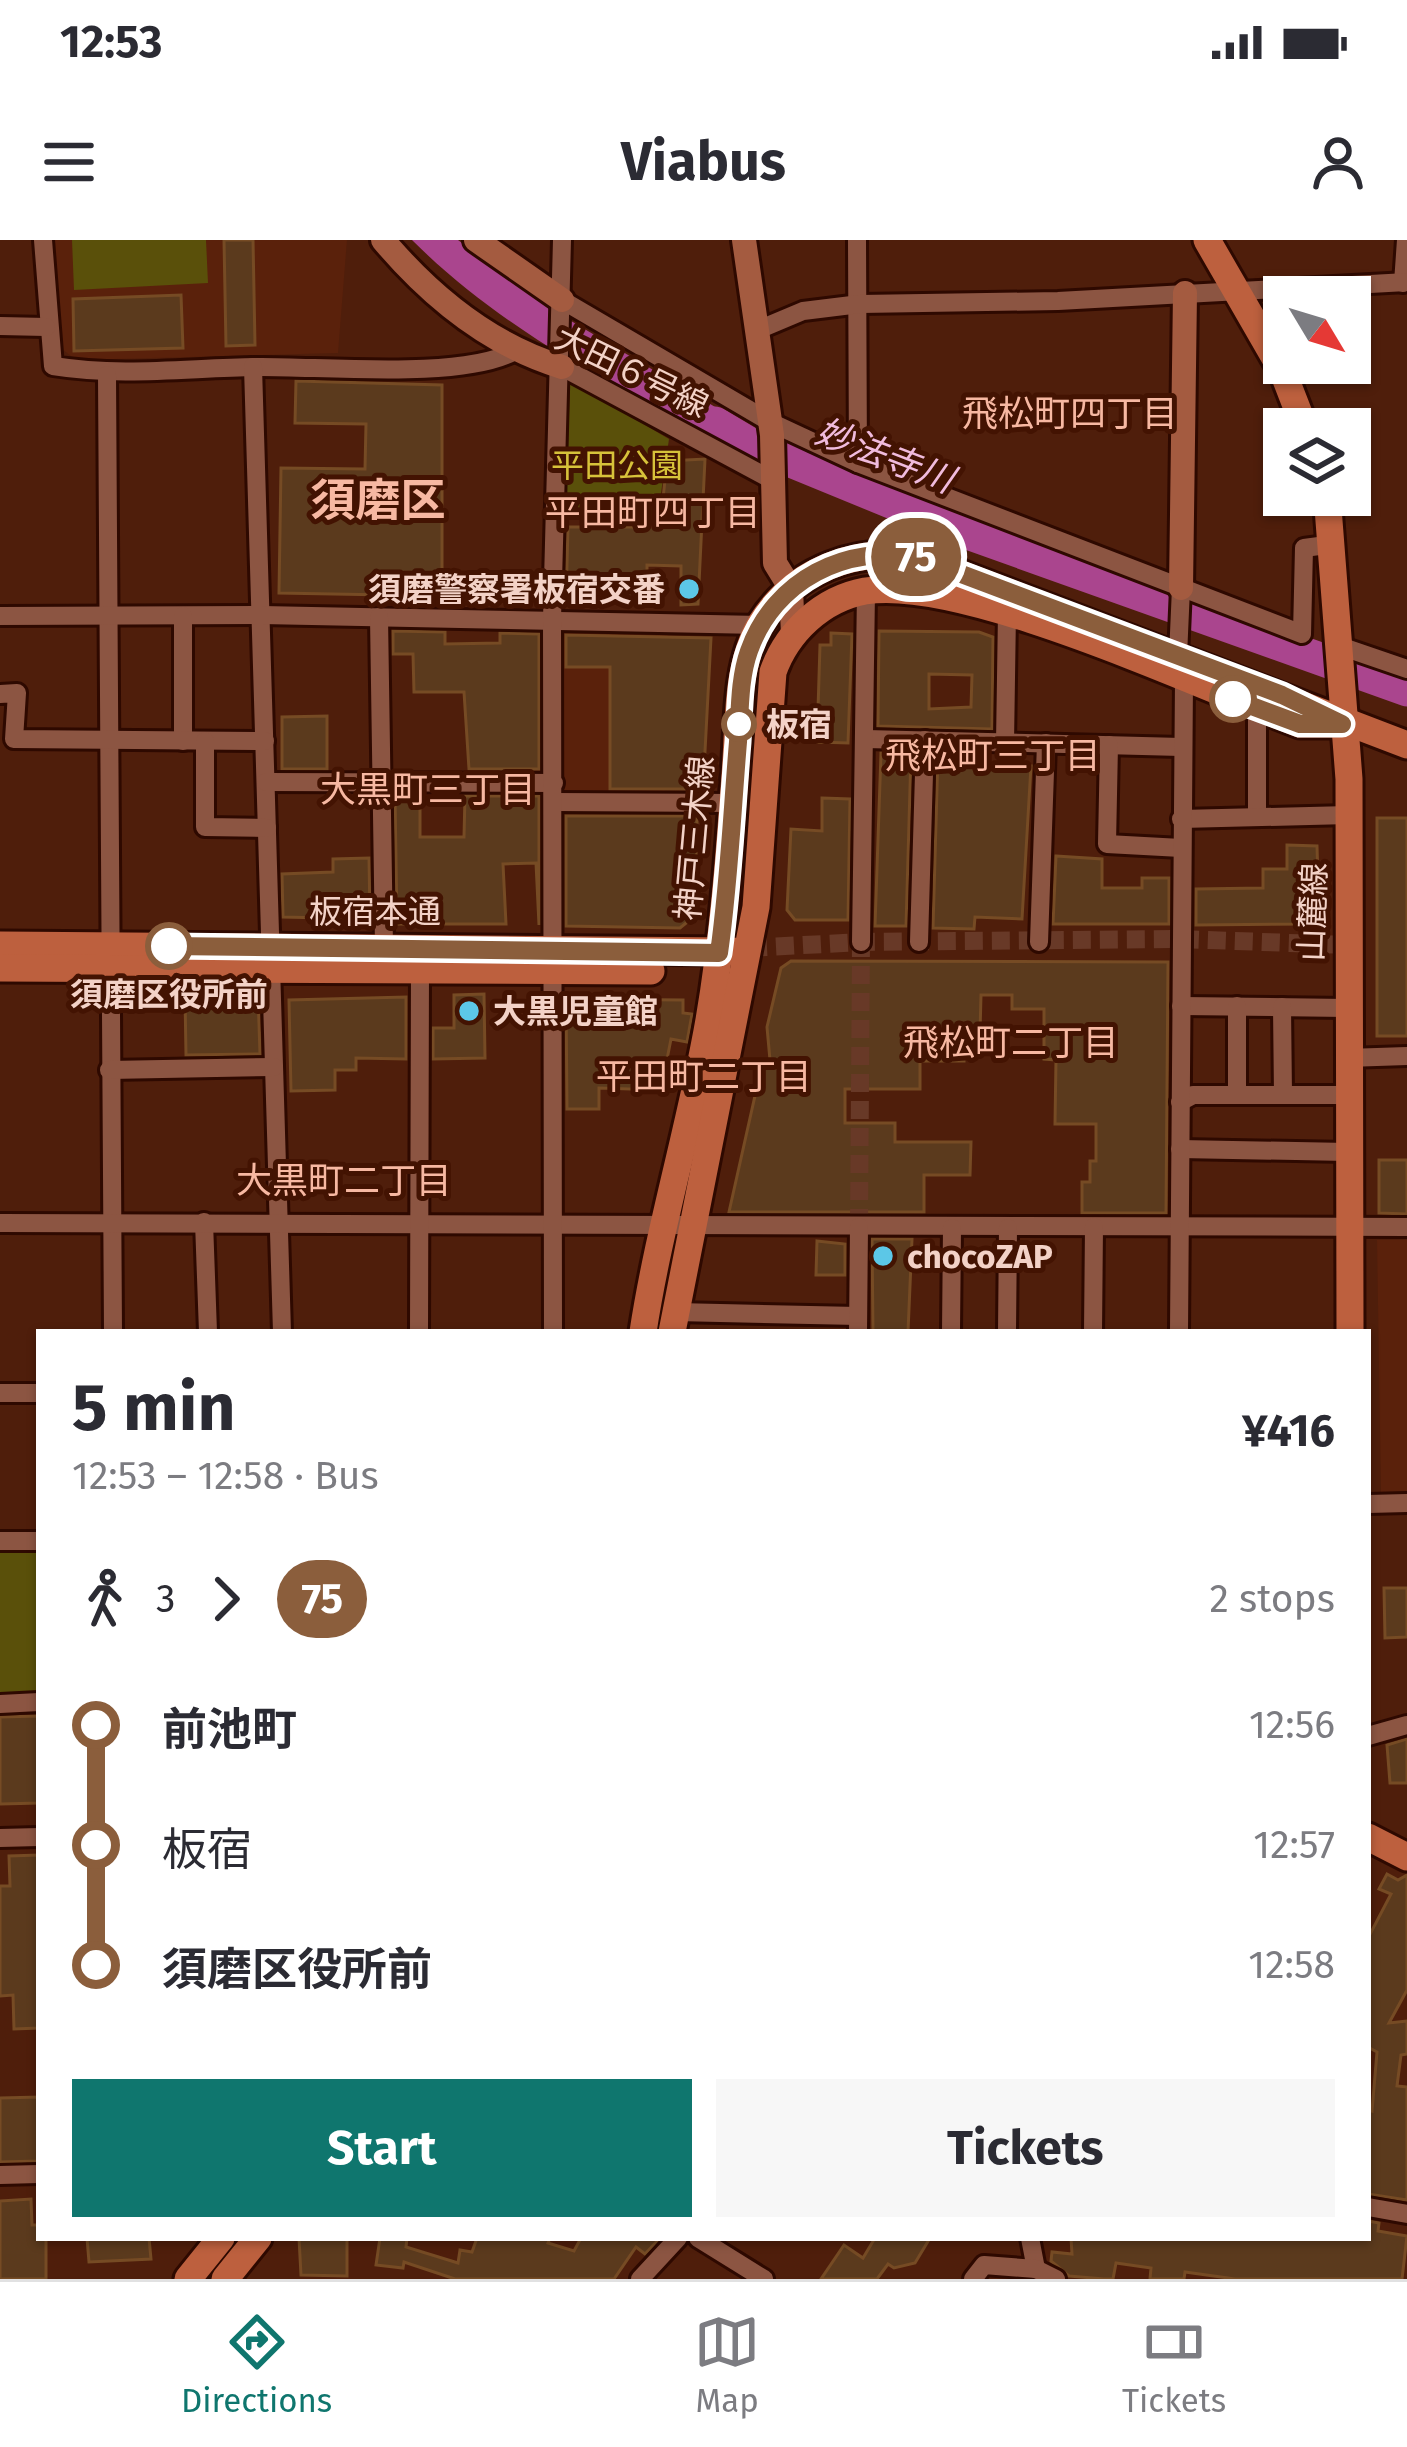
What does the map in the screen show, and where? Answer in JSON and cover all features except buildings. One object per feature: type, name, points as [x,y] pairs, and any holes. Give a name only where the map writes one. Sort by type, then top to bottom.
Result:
[{"type":"main road","points":[[1207,240],[1282,373],[1296,408]]},
{"type":"main road","name":"山麓線","points":[[1330,516],[1349,815],[1349,1329]]},
{"type":"main road","name":"神戸三木線","points":[[732,961],[733,803],[745,663],[760,625],[791,589],[848,558],[904,555],[1341,711],[1407,745]]},
{"type":"main road","name":"神戸三木線","points":[[855,595],[917,592],[1180,657],[1257,708],[1300,724],[1341,711]]},
{"type":"main road","points":[[793,634],[855,595]]},
{"type":"main road","name":"神戸三木線","points":[[674,1322],[680,1227],[732,961],[771,686],[777,659],[793,634]]},
{"type":"main road","name":"板宿本通","points":[[0,945],[109,957],[270,958],[420,970],[552,960]]},
{"type":"main road","name":"板宿本通","points":[[270,958],[384,946],[552,960],[732,961]]},
{"type":"main road","name":"板宿本通","points":[[0,968],[109,957]]},
{"type":"main road","name":"神戸三木線","points":[[644,1329],[680,1227]]},
{"type":"main road","points":[[1371,1839],[1407,1857]]},
{"type":"main road","points":[[188,2279],[218,2241]]},
{"type":"main road","points":[[225,2279],[256,2241]]},
{"type":"street","points":[[44,240],[46,328],[53,367],[106,375],[253,367],[447,366],[494,362],[512,352]]},
{"type":"street","name":"大田６号線","points":[[383,240],[438,296],[512,352],[562,367],[774,481]]},
{"type":"street","points":[[476,240],[562,300],[771,429],[1181,594],[1302,634],[1304,548],[1334,544]]},
{"type":"street","points":[[553,1329],[552,619],[562,240]]},
{"type":"street","points":[[744,240],[771,429],[776,563],[791,589],[793,634]]},
{"type":"street","points":[[857,240],[859,463]]},
{"type":"street","points":[[758,330],[803,311],[860,304],[1405,282],[1406,240]]},
{"type":"street","points":[[1179,1329],[1185,293]]},
{"type":"street","points":[[0,326],[46,328]]},
{"type":"street","points":[[253,367],[282,1329]]},
{"type":"street","points":[[106,375],[113,1329]]},
{"type":"street","points":[[791,589],[855,595],[866,739],[861,942]]},
{"type":"street","points":[[1005,743],[1006,613]]},
{"type":"street","points":[[0,616],[380,616],[760,625]]},
{"type":"street","points":[[182,616],[183,740]]},
{"type":"street","points":[[380,616],[384,946]]},
{"type":"street","points":[[1337,648],[1407,670]]},
{"type":"street","points":[[0,694],[17,693],[14,739],[265,741]]},
{"type":"street","points":[[1257,708],[1257,817]]},
{"type":"street","points":[[866,739],[1181,747]]},
{"type":"street","points":[[919,942],[925,740]]},
{"type":"street","points":[[205,741],[205,827],[267,828]]},
{"type":"street","points":[[1039,942],[1046,743]]},
{"type":"street","points":[[1109,745],[1107,844],[1181,848]]},
{"type":"street","points":[[266,782],[381,782],[733,803]]},
{"type":"street","points":[[1181,819],[1349,815]]},
{"type":"street","points":[[418,1329],[420,970]]},
{"type":"street","points":[[1181,1006],[1347,1007]]},
{"type":"street","points":[[1237,1006],[1237,1095]]},
{"type":"street","points":[[1282,1007],[1283,1095]]},
{"type":"street","points":[[1347,1058],[1407,1056]]},
{"type":"street","points":[[109,1070],[274,1067]]},
{"type":"street","points":[[1180,1102],[1193,1095],[1348,1095]]},
{"type":"street","points":[[1180,1149],[1348,1152]]},
{"type":"street","points":[[205,1222],[208,1329]]},
{"type":"street","points":[[0,1223],[1407,1227]]},
{"type":"street","points":[[674,1322],[858,1324],[859,1227]]},
{"type":"street","points":[[1093,1329],[1094,1227]]},
{"type":"street","points":[[951,1329],[952,1228]]},
{"type":"street","points":[[1007,1329],[1008,1228]]},
{"type":"street","points":[[0,1393],[36,1393]]},
{"type":"street","points":[[1371,1504],[1407,1503]]},
{"type":"street","points":[[0,1541],[36,1541]]},
{"type":"street","points":[[0,1704],[36,1702]]},
{"type":"street","points":[[1371,1735],[1407,1725]]},
{"type":"street","points":[[0,1838],[36,1837]]},
{"type":"street","points":[[0,2175],[36,2174]]},
{"type":"street","points":[[1371,2208],[1407,2214]]},
{"type":"street","points":[[640,2279],[675,2241]]},
{"type":"street","points":[[703,2241],[764,2279]]},
{"type":"street","points":[[1031,2241],[1036,2269]]},
{"type":"street","points":[[974,2279],[984,2265],[1036,2269],[1056,2279]]},
{"type":"shaded area","points":[[54,240],[347,240],[338,353],[76,360],[57,345]]},
{"type":"shaded area","points":[[412,240],[458,240],[546,306],[752,429],[756,463],[575,364],[490,307]]},
{"type":"shaded area","points":[[560,630],[668,631],[665,798],[558,799]]},
{"type":"shaded area","points":[[1377,1240],[1407,1240],[1407,1493],[1381,1494]]},
{"type":"green space","points":[[72,240],[206,240],[208,283],[74,290]]},
{"type":"green space","name":"平田公園","points":[[570,381],[669,439],[657,520],[566,513]]},
{"type":"green space","points":[[36,1550],[36,1693],[0,1693],[0,1551]]},
{"type":"waterway","name":"妙法寺川","points":[[715,423],[752,445],[959,530],[1407,690]]},
{"type":"tunnel","points":[[749,948],[861,942],[1181,939],[1346,945]]},
{"type":"tunnel","points":[[859,1227],[861,942]]},
{"type":"bus line","name":"75","points":[[169,946],[719,953],[750,647],[760,625],[791,589],[848,558],[891,553],[946,567],[1282,695],[1342,724],[1300,724],[1233,699]]},
{"type":"place","name":"須磨警察署板宿交番","points":[[689,589]]},
{"type":"place","name":"板宿","points":[[739,724]]},
{"type":"place","name":"須磨区役所前","points":[[169,946]]},
{"type":"place","name":"大黒児童館","points":[[469,1011]]},
{"type":"place","name":"chocoZAP","points":[[883,1256]]},
{"type":"district","name":"飛松町四丁目","points":[[1070,413]]},
{"type":"district","name":"須磨区","points":[[378,500]]},
{"type":"district","name":"平田町四丁目","points":[[653,512]]},
{"type":"district","name":"飛松町三丁目","points":[[993,755]]},
{"type":"district","name":"大黒町三丁目","points":[[428,789]]},
{"type":"district","name":"飛松町二丁目","points":[[1011,1042]]},
{"type":"district","name":"平田町二丁目","points":[[704,1076]]},
{"type":"district","name":"大黒町二丁目","points":[[344,1180]]}]
